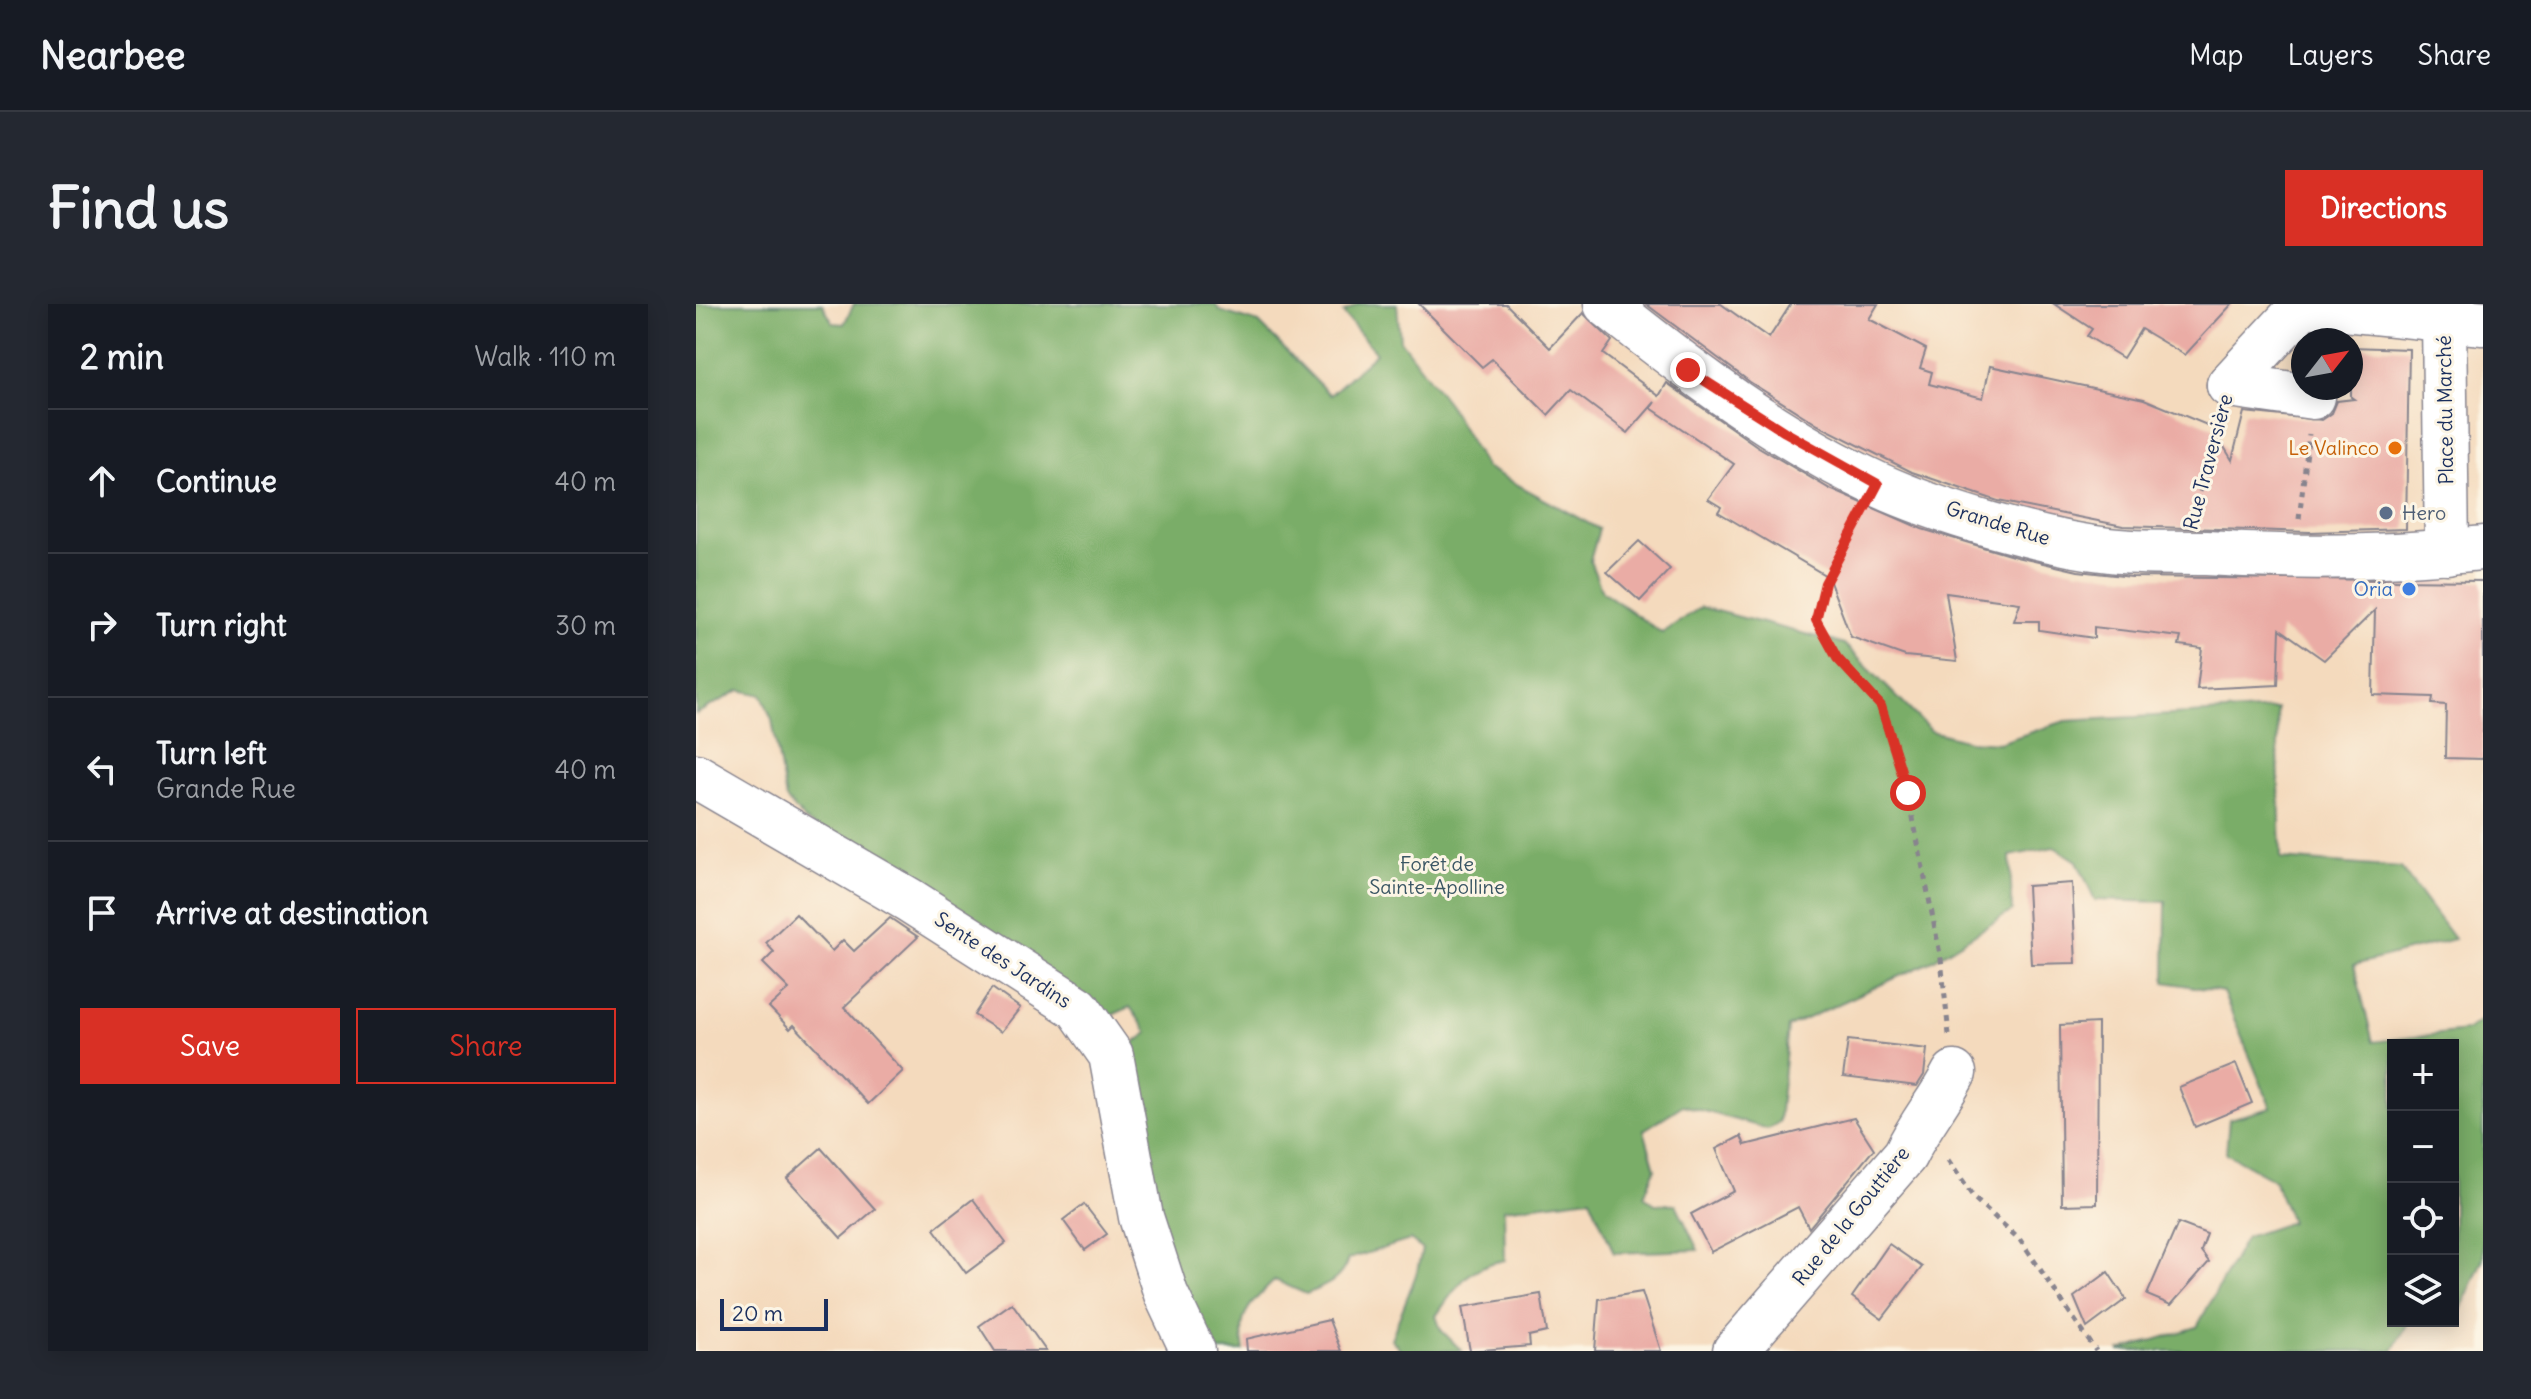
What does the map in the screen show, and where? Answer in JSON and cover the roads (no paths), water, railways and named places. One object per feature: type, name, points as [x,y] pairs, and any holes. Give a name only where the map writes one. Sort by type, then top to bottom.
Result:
[{"type":"street","name":"Grande Rue","points":[[1606,304],[1688,370],[1785,432],[1878,484],[2048,539],[2111,551],[2294,559],[2465,550]]},
{"type":"street","points":[[2304,304],[2464,321]]},
{"type":"street","name":"Rue Traversière","points":[[2291,390],[2229,385],[2304,304]]},
{"type":"street","name":"Place du Marché","points":[[2464,321],[2465,550]]},
{"type":"street","name":"Sente des Jardins","points":[[696,776],[909,900],[1078,1008],[1111,1055],[1141,1217],[1166,1294],[1193,1351]]},
{"type":"street","name":"Rue de la Gouttière","points":[[1735,1351],[1905,1155],[1921,1121],[1937,1105],[1954,1073]]},
{"type":"place","name":"Le Valinco","points":[[2395,448]]},
{"type":"place","name":"Hero","points":[[2386,513]]},
{"type":"place","name":"Oria","points":[[2409,589]]},
{"type":"park label","name":"Forêt de Sainte-Apolline","points":[[1437,876]]}]
